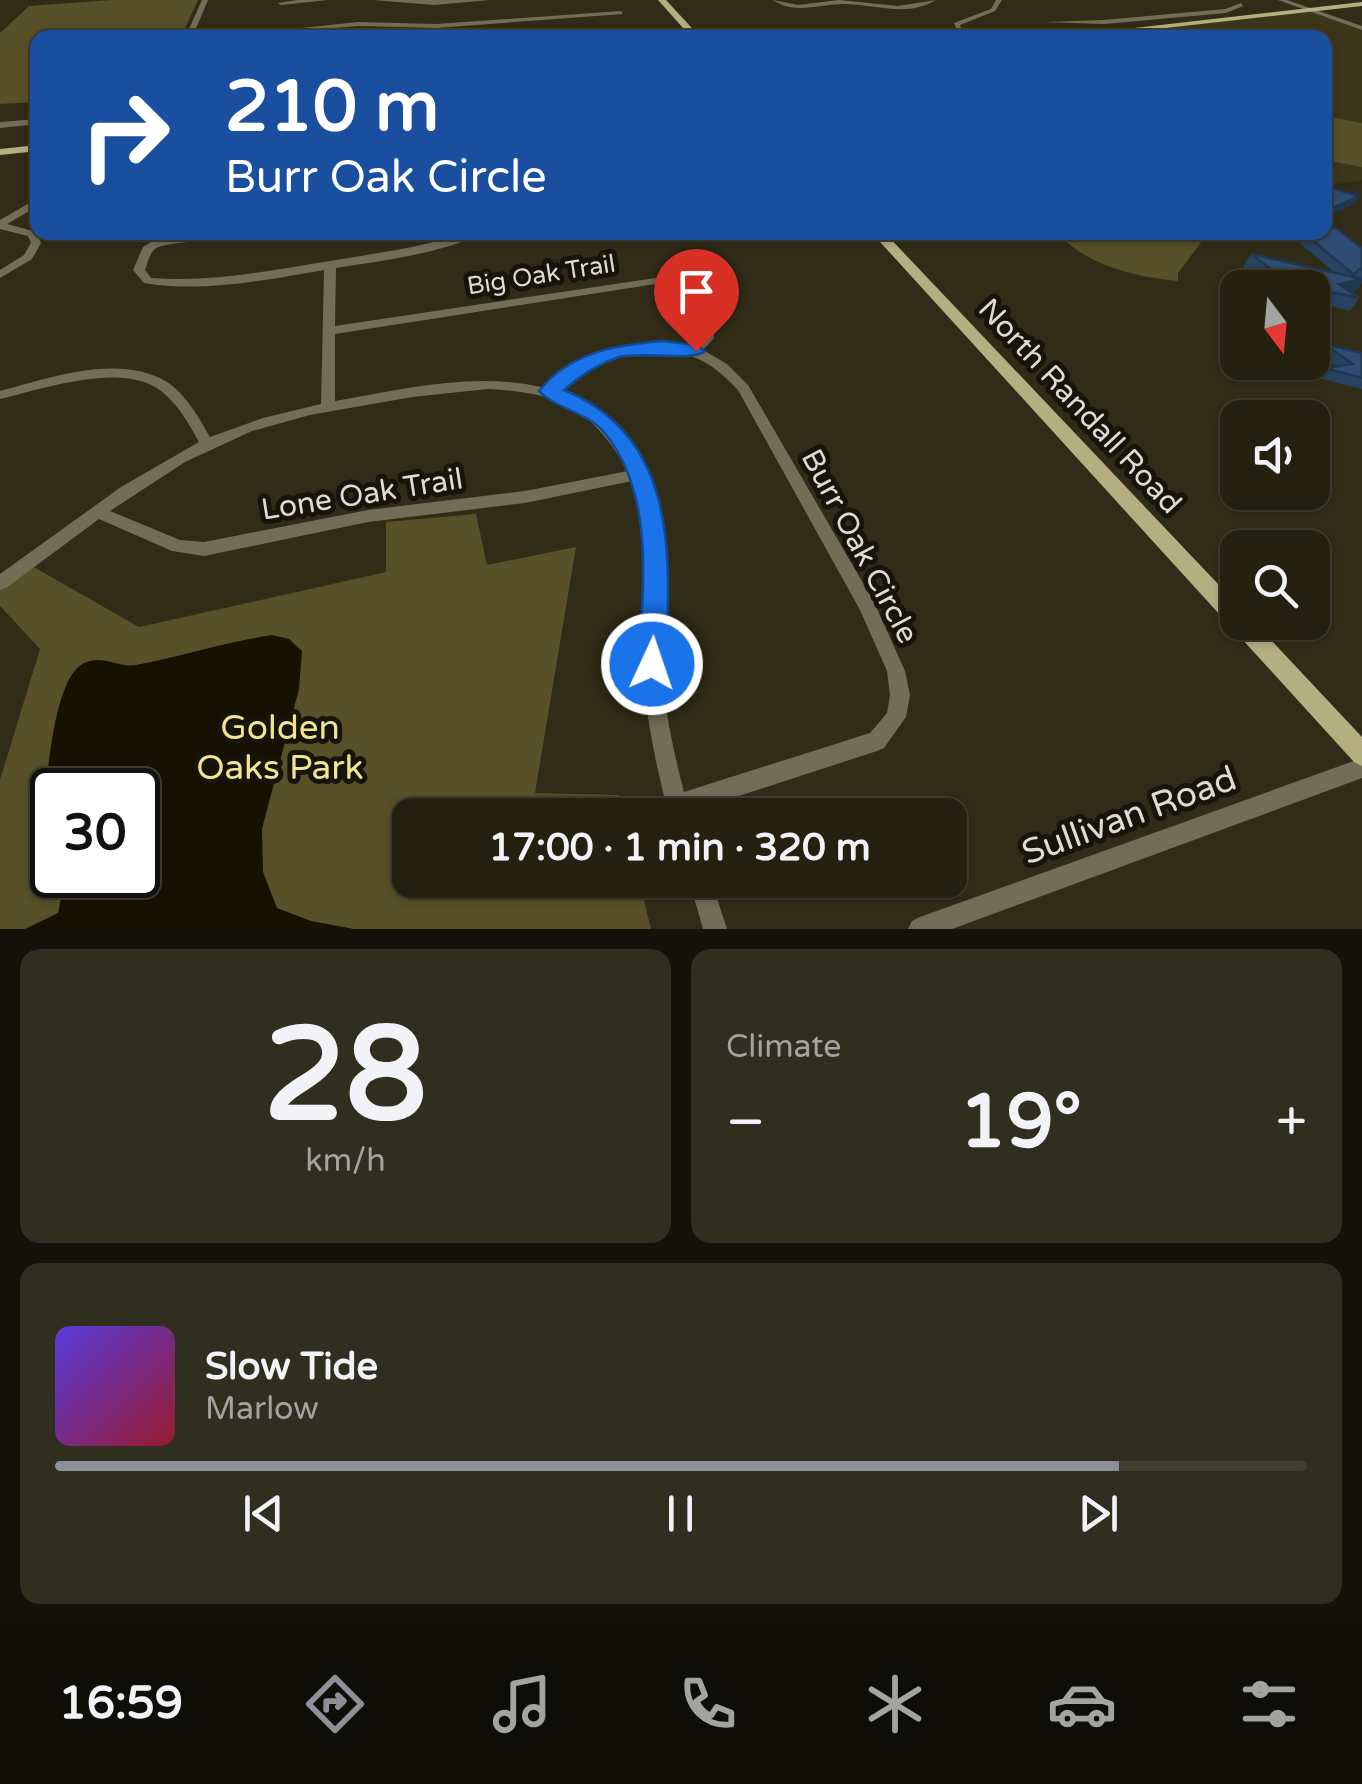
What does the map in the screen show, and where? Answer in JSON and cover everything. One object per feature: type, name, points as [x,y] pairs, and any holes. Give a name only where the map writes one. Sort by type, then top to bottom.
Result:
[{"type":"main road","points":[[662,0],[690,30]]},
{"type":"main road","points":[[1109,30],[1362,4]]},
{"type":"main road","points":[[0,152],[30,149]]},
{"type":"main road","name":"North Randall Road","points":[[885,240],[1220,601]]},
{"type":"main road","name":"North Randall Road","points":[[1257,640],[1362,754]]},
{"type":"street","points":[[192,30],[205,0]]},
{"type":"street","points":[[276,30],[281,2],[324,0]]},
{"type":"street","points":[[376,0],[487,0]]},
{"type":"street","points":[[776,0],[793,6],[844,2],[884,8],[916,6],[933,0]]},
{"type":"street","points":[[961,30],[956,24],[993,10],[999,0]]},
{"type":"street","points":[[1280,0],[1362,28]]},
{"type":"street","points":[[613,2],[635,30]]},
{"type":"street","points":[[1048,22],[1164,16],[1181,20],[1241,5]]},
{"type":"street","points":[[323,30],[621,14]]},
{"type":"street","points":[[0,125],[30,123]]},
{"type":"street","points":[[0,225],[30,205]]},
{"type":"street","points":[[0,225],[30,233]]},
{"type":"street","points":[[0,276],[28,257],[35,240]]},
{"type":"street","points":[[189,240],[162,240],[147,249],[139,270],[148,281],[164,286],[330,264],[454,240]]},
{"type":"street","points":[[328,406],[330,264]]},
{"type":"street","name":"Big Oak Trail","points":[[329,331],[662,280],[686,286],[705,322],[708,338],[696,351]]},
{"type":"street","points":[[550,391],[576,368],[618,351],[662,346],[696,351]]},
{"type":"street","name":"Burr Oak Circle","points":[[696,351],[729,371],[743,388],[868,607],[896,672],[900,695],[896,717],[877,742],[714,798]]},
{"type":"street","points":[[0,395],[103,374],[152,380],[165,387],[207,444]]},
{"type":"street","points":[[0,583],[207,444],[255,425],[328,406],[432,388],[490,384],[550,391],[580,404],[612,427],[638,474],[652,522],[657,563],[652,664],[677,798]]},
{"type":"street","name":"Lone Oak Trail","points":[[100,513],[178,546],[204,549],[368,516],[525,497],[638,474]]},
{"type":"street","name":"Sullivan Road","points":[[920,929],[1362,768]]},
{"type":"street","points":[[706,898],[715,929]]},
{"type":"shaded area","points":[[1308,11],[1362,30],[1362,180],[1332,182],[1332,30],[1142,30]]},
{"type":"shaded area","points":[[272,635],[289,639],[302,651],[299,689],[262,829],[263,872],[277,908],[311,921],[354,929],[25,929],[58,913],[61,898],[160,898],[160,768],[48,768],[57,716],[73,674],[91,661],[136,665]]},
{"type":"green space","points":[[111,0],[198,0],[184,30],[30,30],[30,102],[0,104],[0,33],[29,6]]},
{"type":"green space","points":[[1332,117],[1362,123],[1362,167],[1332,161]]},
{"type":"green space","points":[[1066,240],[1202,240],[1178,273],[1178,281],[1129,273],[1097,262]]},
{"type":"green space","name":"Golden Oaks Park","points":[[476,514],[487,565],[576,547],[535,793],[620,798],[392,798],[392,898],[643,898],[651,929],[0,929],[0,780],[40,649],[0,606],[0,588],[32,566],[139,627],[386,572],[386,522]]},
{"type":"building","points":[[1332,188],[1359,196],[1332,209]]},
{"type":"building","points":[[1332,227],[1362,248],[1362,269],[1354,275],[1312,240],[1332,240]]},
{"type":"building","points":[[1251,254],[1322,270],[1254,270],[1270,268]]},
{"type":"building","points":[[1330,272],[1362,279],[1339,284],[1359,298],[1330,292]]},
{"type":"building","points":[[1330,345],[1362,353],[1362,378],[1330,369],[1353,364]]},
{"type":"route","points":[[652,664],[657,563],[652,522],[638,474],[612,427],[580,404],[550,391],[576,368],[618,351],[662,346],[696,351]]}]
